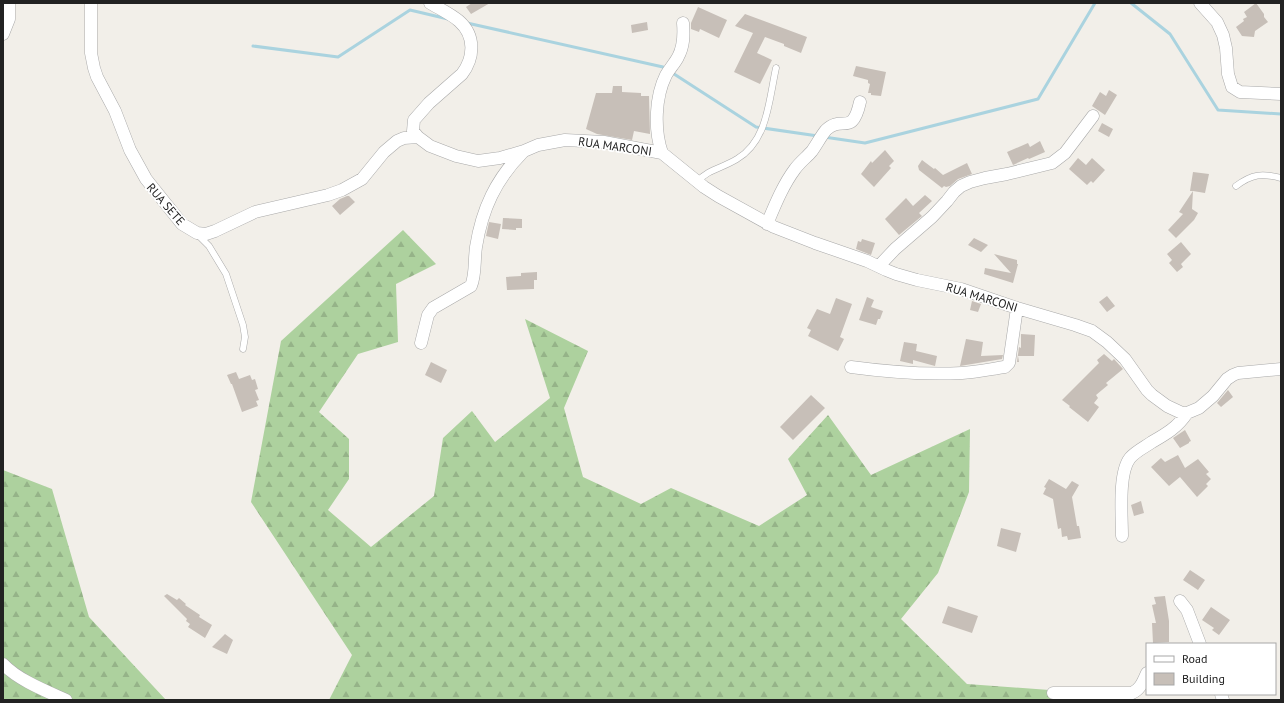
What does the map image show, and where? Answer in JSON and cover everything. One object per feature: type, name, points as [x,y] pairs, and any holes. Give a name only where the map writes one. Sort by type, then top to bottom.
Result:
[{"type":"street","points":[[3,34],[10,19],[9,3]]},
{"type":"street","name":"RUA SETE","points":[[91,3],[91,52],[94,68],[97,77],[115,111],[130,150],[146,180],[182,224],[197,233],[206,234],[255,212],[328,195],[352,186],[362,179],[384,152],[397,141],[404,138],[418,137]]},
{"type":"street","points":[[418,137],[413,131],[414,120],[429,103],[466,69],[471,57],[472,46],[466,29],[460,21],[430,3]]},
{"type":"street","points":[[1200,3],[1217,22],[1223,35],[1226,48],[1228,74],[1232,87],[1240,92],[1281,94]]},
{"type":"street","name":"RUA MARCONI","points":[[662,153],[657,123],[659,104],[662,86],[666,76],[682,49],[684,41],[683,24]]},
{"type":"street","points":[[767,224],[781,193],[794,170],[830,127],[848,124],[856,118],[860,102]]},
{"type":"street","points":[[879,266],[932,217],[954,192],[962,186],[985,178],[1052,163],[1065,153],[1094,116]]},
{"type":"street","name":"RUA MARCONI","points":[[418,137],[430,146],[456,156],[478,161],[500,158],[538,145],[565,140],[604,142],[662,153],[697,182],[718,196],[767,224],[815,244],[879,266],[896,274],[960,289],[1092,331],[1107,342],[1125,359],[1152,396],[1174,410],[1187,413]]},
{"type":"street","points":[[421,342],[428,315],[433,308],[471,286],[478,235],[485,209],[509,166],[524,151]]},
{"type":"street","points":[[851,367],[881,371],[947,373],[962,373],[1005,367],[1009,363],[1017,308]]},
{"type":"street","points":[[1122,536],[1122,480],[1125,466],[1130,458],[1138,451],[1174,429],[1183,421],[1187,413],[1196,410],[1206,402],[1233,374],[1281,369]]},
{"type":"street","points":[[1180,601],[1187,610],[1200,643]]},
{"type":"street","points":[[3,664],[8,669],[34,685],[66,700]]},
{"type":"street","points":[[1053,693],[1132,693],[1137,690],[1146,675]]},
{"type":"lane","points":[[697,182],[710,171],[727,165],[739,158],[750,149],[755,142],[765,120],[776,68]]},
{"type":"lane","points":[[1236,186],[1253,176],[1262,175],[1281,178]]},
{"type":"lane","points":[[197,233],[209,246],[226,274],[243,325],[245,337],[243,349]]},
{"type":"green space","points":[[403,230],[436,264],[396,284],[398,342],[358,354],[319,412],[349,439],[349,479],[328,510],[371,547],[434,496],[443,438],[472,411],[495,442],[550,398],[525,319],[588,351],[564,408],[583,477],[641,504],[671,488],[759,526],[807,495],[788,459],[828,415],[871,475],[970,429],[969,492],[938,573],[901,619],[967,684],[1116,695],[1120,700],[329,700],[352,655],[251,502],[281,341]]},
{"type":"green space","points":[[3,470],[52,489],[89,617],[166,700],[3,700]]},
{"type":"building","points":[[472,3],[490,3],[471,14],[466,7]]},
{"type":"building","points":[[1256,3],[1268,22],[1255,31],[1254,37],[1242,36],[1236,27],[1244,21],[1243,19],[1247,17],[1244,12]]},
{"type":"building","points":[[698,7],[727,20],[719,38],[700,29],[699,32],[691,29],[691,23]]},
{"type":"building","points":[[745,14],[807,37],[801,53],[784,46],[784,44],[765,37],[757,53],[772,60],[760,84],[734,72],[753,33],[735,26]]},
{"type":"building","points":[[647,22],[648,30],[632,33],[631,25]]},
{"type":"building","points":[[856,66],[886,72],[881,96],[871,95],[871,93],[868,93],[870,84],[868,83],[868,80],[853,76]]},
{"type":"building","points":[[613,86],[622,86],[622,92],[641,93],[641,96],[649,96],[650,134],[634,131],[632,140],[597,134],[586,129],[596,93],[612,93]]},
{"type":"building","points":[[1109,90],[1117,95],[1105,115],[1092,106],[1100,92],[1106,96]]},
{"type":"building","points":[[1102,123],[1113,129],[1109,137],[1098,131]]},
{"type":"building","points":[[1040,141],[1045,152],[1013,165],[1007,152],[1028,143],[1030,147]]},
{"type":"building","points":[[885,150],[894,161],[889,166],[891,168],[874,187],[861,174],[871,161],[872,163]]},
{"type":"building","points":[[1078,158],[1086,165],[1092,158],[1105,170],[1093,183],[1091,181],[1087,185],[1069,169]]},
{"type":"building","points":[[922,160],[943,175],[967,163],[972,174],[958,179],[950,186],[944,186],[942,188],[919,170],[918,166]]},
{"type":"building","points":[[1193,172],[1209,174],[1205,193],[1190,191]]},
{"type":"building","points":[[1193,191],[1192,209],[1198,213],[1194,220],[1176,238],[1168,230],[1183,214],[1179,212]]},
{"type":"building","points":[[925,195],[932,201],[919,213],[922,216],[899,235],[885,219],[906,198],[913,206]]},
{"type":"building","points":[[347,196],[355,202],[340,215],[332,206],[340,199]]},
{"type":"building","points":[[503,218],[522,219],[522,228],[516,228],[516,230],[502,229]]},
{"type":"building","points":[[489,222],[501,224],[498,239],[486,236]]},
{"type":"building","points":[[974,238],[988,245],[981,252],[968,245]]},
{"type":"building","points":[[862,239],[875,243],[871,255],[856,249],[858,241],[861,242]]},
{"type":"building","points":[[1181,242],[1191,254],[1181,264],[1183,267],[1177,272],[1169,263],[1172,260],[1167,254]]},
{"type":"building","points":[[994,254],[1017,260],[1018,264],[1013,283],[984,274],[985,268],[1011,273]]},
{"type":"building","points":[[537,272],[537,280],[534,280],[534,289],[507,290],[506,277],[521,276],[521,273]]},
{"type":"building","points":[[1107,296],[1115,306],[1107,312],[1099,302]]},
{"type":"building","points":[[867,297],[874,300],[871,307],[883,311],[876,325],[859,320]]},
{"type":"building","points":[[836,298],[852,304],[840,337],[844,339],[838,351],[808,336],[811,330],[807,328],[817,309],[830,314]]},
{"type":"building","points":[[972,301],[981,304],[978,312],[970,310]]},
{"type":"building","points":[[1021,334],[1035,335],[1034,356],[1018,356],[1019,362],[1017,362],[1019,347],[1021,348]]},
{"type":"building","points":[[966,339],[983,342],[981,356],[1003,355],[1002,359],[960,366]]},
{"type":"building","points":[[904,342],[917,344],[916,351],[937,356],[935,366],[913,360],[913,364],[900,361]]},
{"type":"building","points":[[1104,354],[1112,361],[1114,359],[1123,369],[1106,383],[1108,385],[1096,395],[1098,398],[1094,403],[1099,407],[1088,422],[1062,400],[1099,363],[1097,360]]},
{"type":"building","points":[[431,362],[447,370],[441,383],[425,375]]},
{"type":"building","points":[[236,372],[239,379],[250,375],[252,380],[255,379],[258,389],[255,390],[259,400],[256,401],[258,406],[242,412],[232,384],[227,375]]},
{"type":"building","points":[[1228,390],[1233,397],[1221,407],[1217,403]]},
{"type":"building","points":[[811,395],[825,408],[793,440],[780,427]]},
{"type":"building","points":[[1185,430],[1191,441],[1180,448],[1173,438]]},
{"type":"building","points":[[1178,455],[1185,468],[1198,459],[1209,472],[1206,474],[1211,479],[1206,484],[1208,486],[1197,497],[1180,477],[1169,486],[1151,467],[1161,458],[1165,462]]},
{"type":"building","points":[[1049,479],[1066,489],[1072,481],[1079,485],[1072,497],[1077,526],[1079,526],[1081,538],[1068,540],[1067,536],[1062,537],[1061,528],[1058,529],[1053,499],[1043,494],[1046,488],[1044,487]]},
{"type":"building","points":[[1141,501],[1144,513],[1134,516],[1131,505]]},
{"type":"building","points":[[1001,528],[1021,533],[1016,552],[997,546]]},
{"type":"building","points":[[1190,570],[1205,580],[1198,590],[1183,580]]},
{"type":"building","points":[[167,594],[177,600],[179,598],[186,604],[185,605],[200,615],[199,617],[212,625],[205,638],[188,627],[190,624],[186,621],[187,619],[164,596]]},
{"type":"building","points":[[1165,596],[1169,621],[1169,642],[1153,643],[1152,623],[1156,623],[1152,605],[1156,604],[1154,597]]},
{"type":"building","points":[[948,606],[978,616],[972,633],[942,623]]},
{"type":"building","points":[[1211,607],[1230,620],[1219,635],[1212,630],[1214,628],[1202,620]]},
{"type":"building","points":[[225,634],[233,640],[227,654],[212,647]]},
{"type":"waterway","points":[[824,137],[865,143],[1038,99],[1095,3]]},
{"type":"waterway","points":[[1131,3],[1170,34],[1218,110],[1281,114]]},
{"type":"waterway","points":[[253,46],[338,57],[410,10],[448,19]]},
{"type":"waterway","points":[[467,23],[663,67],[666,69]]},
{"type":"waterway","points":[[671,72],[756,127],[818,136]]}]
